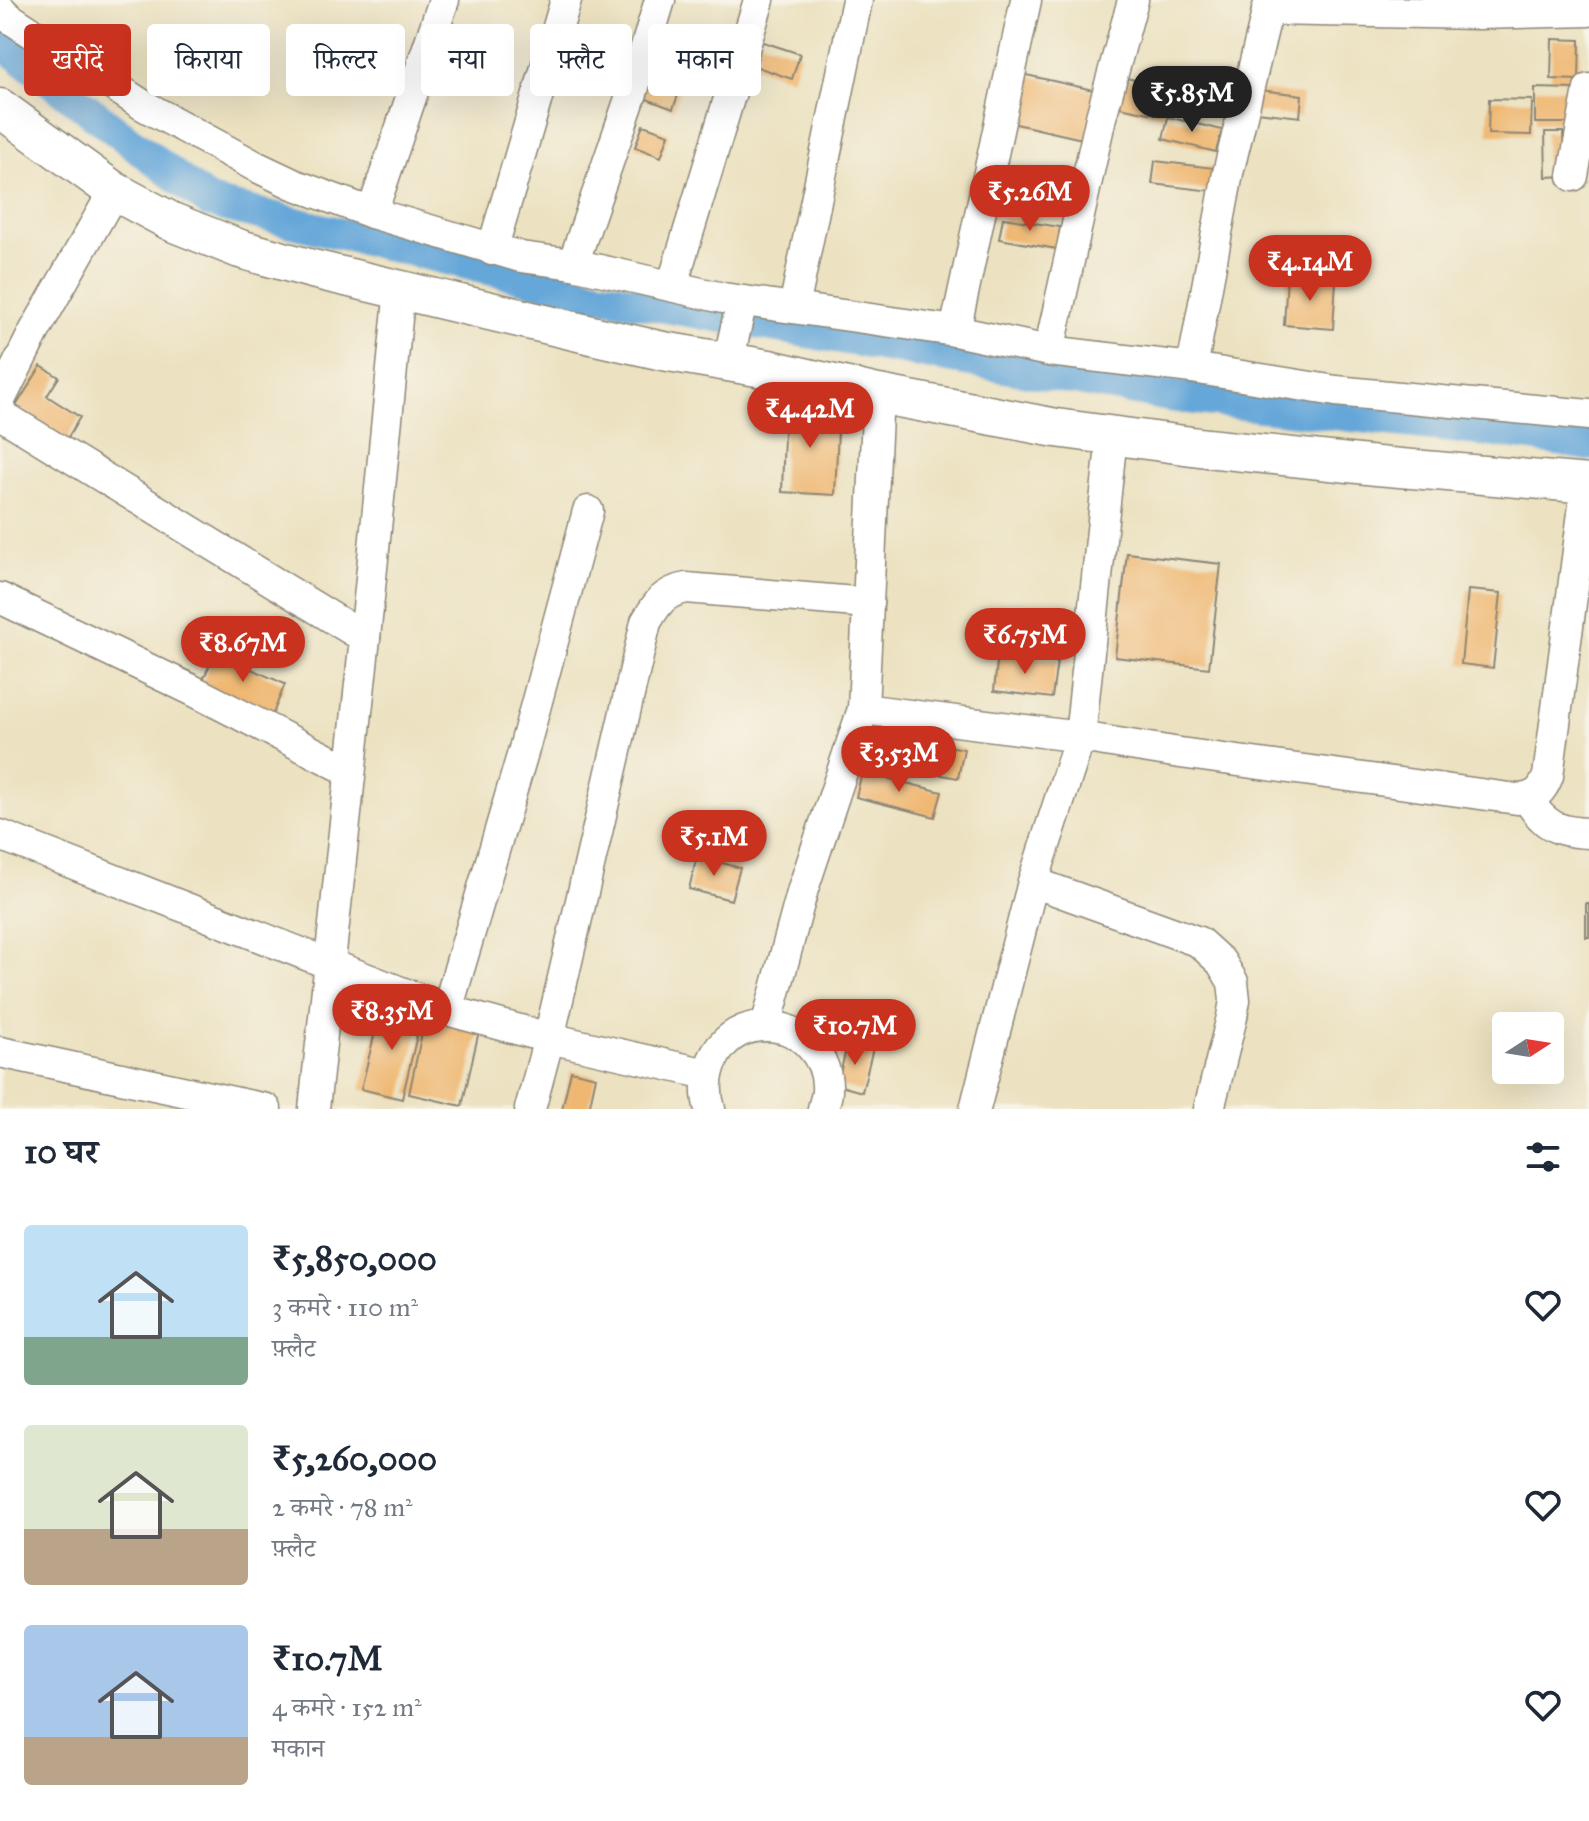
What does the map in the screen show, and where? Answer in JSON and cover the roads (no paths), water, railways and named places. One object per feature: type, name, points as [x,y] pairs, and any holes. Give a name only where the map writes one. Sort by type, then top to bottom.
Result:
[{"type":"street","points":[[372,213],[444,0]]},
{"type":"street","points":[[492,250],[566,0]]},
{"type":"street","points":[[573,264],[633,90],[660,0]]},
{"type":"street","points":[[672,286],[759,0]]},
{"type":"street","points":[[794,308],[857,0]]},
{"type":"street","points":[[955,331],[1026,0]]},
{"type":"street","points":[[1049,351],[1101,117],[1133,0]]},
{"type":"street","points":[[1192,368],[1228,173],[1268,5],[1479,14],[1589,11]]},
{"type":"street","points":[[0,9],[141,104],[255,166],[293,184],[372,213],[492,250],[672,286],[741,306],[794,308],[955,331],[1049,351],[1192,368],[1336,391],[1589,415]]},
{"type":"street","points":[[1573,176],[1589,89]]},
{"type":"street","points":[[0,108],[114,191],[172,222],[240,249],[612,340],[729,355],[878,394],[1056,428],[1377,466],[1588,484],[1548,776],[1543,790],[1528,799],[863,709]]},
{"type":"street","points":[[0,400],[34,332],[114,191]]},
{"type":"street","points":[[314,1109],[400,289]]},
{"type":"street","points":[[729,355],[741,306]]},
{"type":"street","points":[[766,1026],[803,889],[863,709],[878,394]]},
{"type":"street","points":[[0,414],[365,638]]},
{"type":"street","points":[[975,1109],[1033,882],[1080,737],[1112,436]]},
{"type":"street","points":[[447,1010],[524,749],[588,511]]},
{"type":"street","points":[[530,1109],[646,622],[660,600],[673,591],[686,588],[868,603]]},
{"type":"street","points":[[0,598],[176,682],[350,771]]},
{"type":"street","points":[[1528,799],[1545,822],[1557,828],[1589,833]]},
{"type":"street","points":[[0,835],[447,1010],[549,1038],[707,1074]]},
{"type":"street","points":[[1033,882],[1199,942],[1221,962],[1233,982],[1235,1000],[1209,1109]]},
{"type":"street","points":[[710,1109],[706,1095],[707,1074],[714,1055],[728,1039],[746,1029],[766,1026],[787,1030],[805,1040],[818,1055],[832,1107]]},
{"type":"street","points":[[0,1052],[266,1109]]},
{"type":"waterway","points":[[0,42],[209,202],[592,294],[1169,396],[1525,435],[1589,445]]}]
